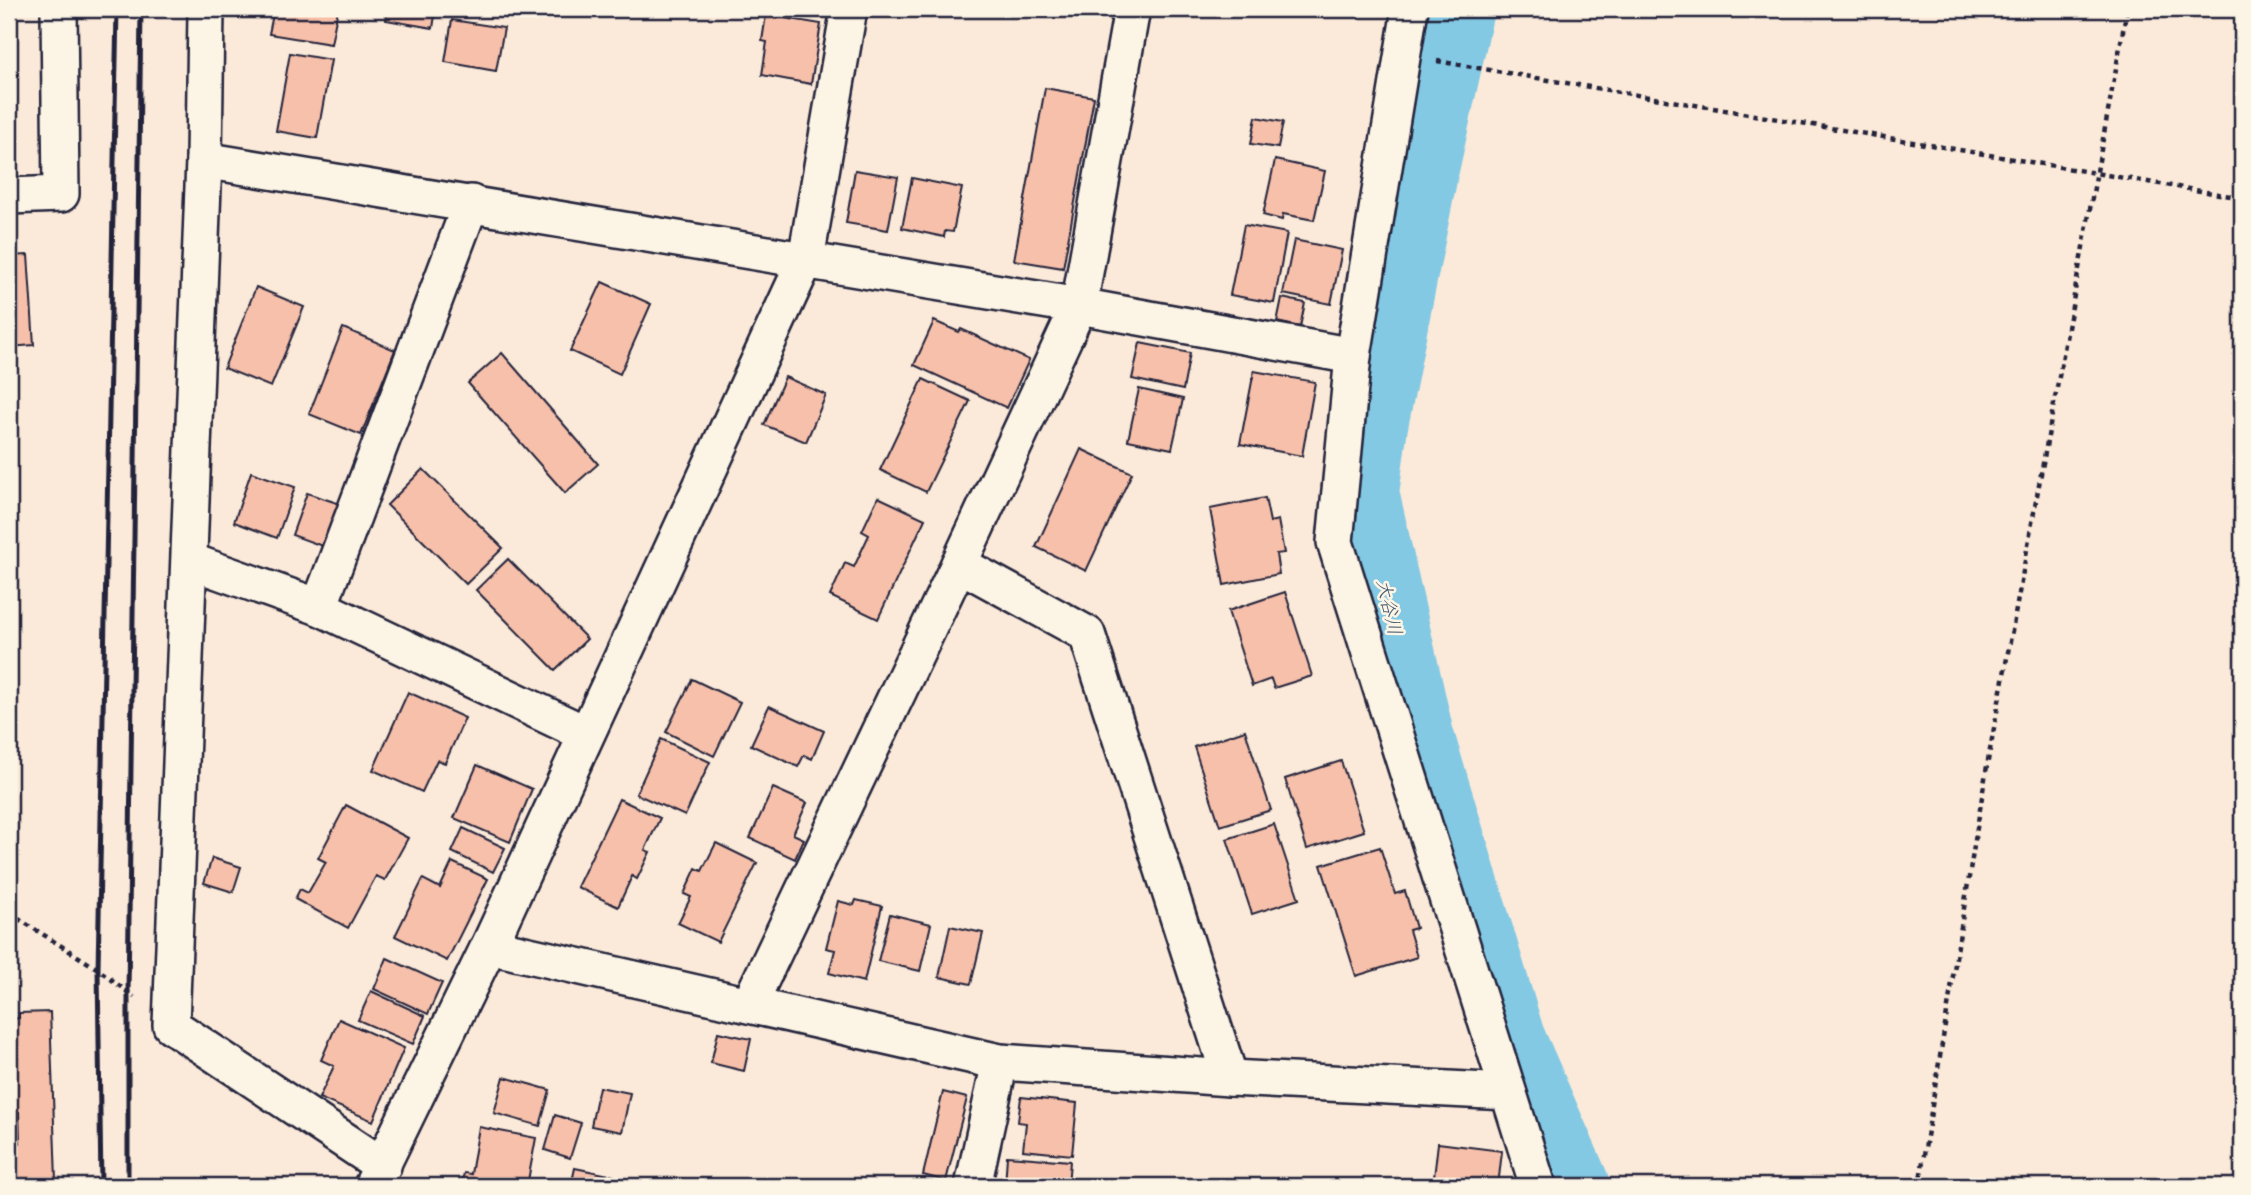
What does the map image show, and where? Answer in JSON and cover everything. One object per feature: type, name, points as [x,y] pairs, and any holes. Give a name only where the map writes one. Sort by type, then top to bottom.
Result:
[{"type":"street","points":[[9,196],[61,194],[59,9]]},
{"type":"street","points":[[206,9],[204,160],[171,1025],[377,1176],[489,946],[806,259],[849,9]]},
{"type":"street","points":[[749,1005],[1079,306],[1132,9]]},
{"type":"street","points":[[1409,9],[1353,356],[1335,542],[1538,1186]]},
{"type":"street","points":[[204,160],[806,259],[1353,356]]},
{"type":"street","points":[[319,607],[471,203]]},
{"type":"street","points":[[190,561],[319,607],[586,734]]},
{"type":"street","points":[[959,565],[1087,634],[1230,1078]]},
{"type":"street","points":[[489,946],[1000,1062],[1230,1078],[1508,1092]]},
{"type":"street","points":[[973,1186],[1000,1062]]},
{"type":"path","points":[[1919,1186],[1987,766],[2127,9]]},
{"type":"path","points":[[1402,55],[2242,198]]},
{"type":"path","points":[[9,913],[98,969],[171,1025]]},
{"type":"building","points":[[274,9],[338,9],[331,44],[269,34]]},
{"type":"building","points":[[388,9],[436,9],[433,28],[386,20]]},
{"type":"building","points":[[766,15],[821,24],[811,84],[762,75],[767,42],[762,41]]},
{"type":"building","points":[[452,20],[504,28],[496,71],[445,62]]},
{"type":"building","points":[[290,53],[331,60],[317,138],[276,131]]},
{"type":"building","points":[[1045,88],[1094,97],[1063,268],[1014,260]]},
{"type":"building","points":[[1256,117],[1283,122],[1278,148],[1251,144]]},
{"type":"building","points":[[1275,160],[1325,171],[1314,220],[1283,214],[1282,220],[1263,215]]},
{"type":"building","points":[[855,170],[898,177],[888,230],[846,223]]},
{"type":"building","points":[[912,178],[962,188],[953,232],[945,231],[944,237],[902,228]]},
{"type":"building","points":[[1244,225],[1287,233],[1274,303],[1230,295]]},
{"type":"building","points":[[1294,240],[1342,250],[1331,304],[1283,294]]},
{"type":"building","points":[[28,255],[34,345],[9,347],[9,256]]},
{"type":"building","points":[[602,282],[651,304],[620,374],[570,351]]},
{"type":"building","points":[[256,287],[304,307],[271,387],[224,368]]},
{"type":"building","points":[[1282,298],[1305,303],[1300,327],[1277,322]]},
{"type":"building","points":[[934,321],[959,332],[961,329],[1029,360],[1007,408],[914,365]]},
{"type":"building","points":[[343,328],[395,350],[361,435],[309,414]]},
{"type":"building","points":[[1140,343],[1190,353],[1183,390],[1132,379]]},
{"type":"building","points":[[502,353],[598,464],[565,493],[468,383]]},
{"type":"building","points":[[1254,371],[1315,382],[1302,456],[1240,444]]},
{"type":"building","points":[[785,377],[826,395],[806,442],[764,425]]},
{"type":"building","points":[[923,379],[970,401],[926,492],[880,470]]},
{"type":"building","points":[[1139,389],[1183,399],[1172,449],[1128,440]]},
{"type":"building","points":[[1081,449],[1132,473],[1086,571],[1036,547]]},
{"type":"building","points":[[423,469],[503,548],[466,584],[387,505]]},
{"type":"building","points":[[251,472],[295,487],[277,538],[234,522]]},
{"type":"building","points":[[307,493],[340,504],[325,547],[292,535]]},
{"type":"building","points":[[878,497],[925,519],[878,619],[830,596],[845,563],[854,567],[869,535],[862,531]]},
{"type":"building","points":[[1265,498],[1270,522],[1278,520],[1284,553],[1276,554],[1279,574],[1224,585],[1210,509]]},
{"type":"building","points":[[508,559],[587,639],[555,670],[476,590]]},
{"type":"building","points":[[1285,592],[1312,676],[1274,688],[1271,679],[1252,686],[1228,611]]},
{"type":"building","points":[[692,679],[740,702],[714,756],[666,732]]},
{"type":"building","points":[[408,692],[465,718],[445,763],[437,760],[422,792],[373,770]]},
{"type":"building","points":[[769,706],[824,731],[812,759],[804,755],[798,767],[751,745]]},
{"type":"building","points":[[1245,730],[1271,810],[1220,826],[1194,747]]},
{"type":"building","points":[[661,739],[710,762],[685,816],[636,794]]},
{"type":"building","points":[[1341,761],[1364,831],[1307,849],[1285,779]]},
{"type":"building","points":[[477,765],[532,789],[510,842],[454,818]]},
{"type":"building","points":[[773,788],[807,803],[793,834],[804,839],[795,859],[750,838]]},
{"type":"building","points":[[619,799],[660,818],[645,850],[650,852],[637,879],[632,876],[618,907],[577,887]]},
{"type":"building","points":[[346,805],[408,838],[385,880],[376,876],[348,928],[295,899],[300,889],[308,893],[326,862],[318,858]]},
{"type":"building","points":[[1274,824],[1299,899],[1252,914],[1227,839]]},
{"type":"building","points":[[463,828],[505,848],[493,872],[452,852]]},
{"type":"building","points":[[716,843],[757,863],[718,942],[678,923],[691,897],[684,894],[696,868],[702,871]]},
{"type":"building","points":[[1380,847],[1395,894],[1405,891],[1416,928],[1409,930],[1417,957],[1356,976],[1321,865]]},
{"type":"building","points":[[212,858],[241,867],[233,892],[204,883]]},
{"type":"building","points":[[452,862],[488,879],[447,961],[395,936],[423,879],[440,888]]},
{"type":"building","points":[[856,900],[882,906],[864,982],[829,973],[835,950],[826,948],[838,901],[854,905]]},
{"type":"building","points":[[890,914],[931,924],[920,971],[878,961]]},
{"type":"building","points":[[950,926],[983,933],[971,984],[939,977]]},
{"type":"building","points":[[387,958],[442,983],[428,1014],[374,989]]},
{"type":"building","points":[[371,991],[425,1016],[413,1044],[358,1020]]},
{"type":"building","points":[[50,1012],[56,1180],[9,1181],[9,1143],[20,1143],[19,1112],[10,1112],[9,1019],[19,1018],[19,1013]]},
{"type":"building","points":[[339,1019],[404,1048],[373,1121],[319,1098],[334,1066],[321,1060]]},
{"type":"building","points":[[718,1032],[751,1039],[744,1071],[711,1063]]},
{"type":"building","points":[[504,1077],[550,1090],[540,1126],[494,1113]]},
{"type":"building","points":[[599,1087],[630,1093],[622,1132],[591,1126]]},
{"type":"building","points":[[943,1092],[967,1098],[946,1181],[923,1175]]},
{"type":"building","points":[[1021,1097],[1077,1103],[1072,1155],[1023,1150],[1026,1123],[1018,1122]]},
{"type":"building","points":[[555,1115],[581,1123],[570,1158],[545,1150]]},
{"type":"building","points":[[479,1127],[536,1138],[527,1186],[461,1186],[464,1173],[471,1174]]},
{"type":"building","points":[[1438,1143],[1502,1151],[1498,1186],[1433,1186]]},
{"type":"building","points":[[1007,1156],[1070,1161],[1068,1186],[1005,1186]]},
{"type":"building","points":[[575,1168],[614,1176],[612,1186],[571,1186]]},
{"type":"waterway","name":"大谷川","points":[[1459,9],[1373,425],[1364,493],[1419,736],[1510,1038],[1575,1186]]},
{"type":"railway","points":[[101,1186],[98,969],[117,9]]},
{"type":"railway","points":[[128,1186],[128,993],[141,9]]}]
